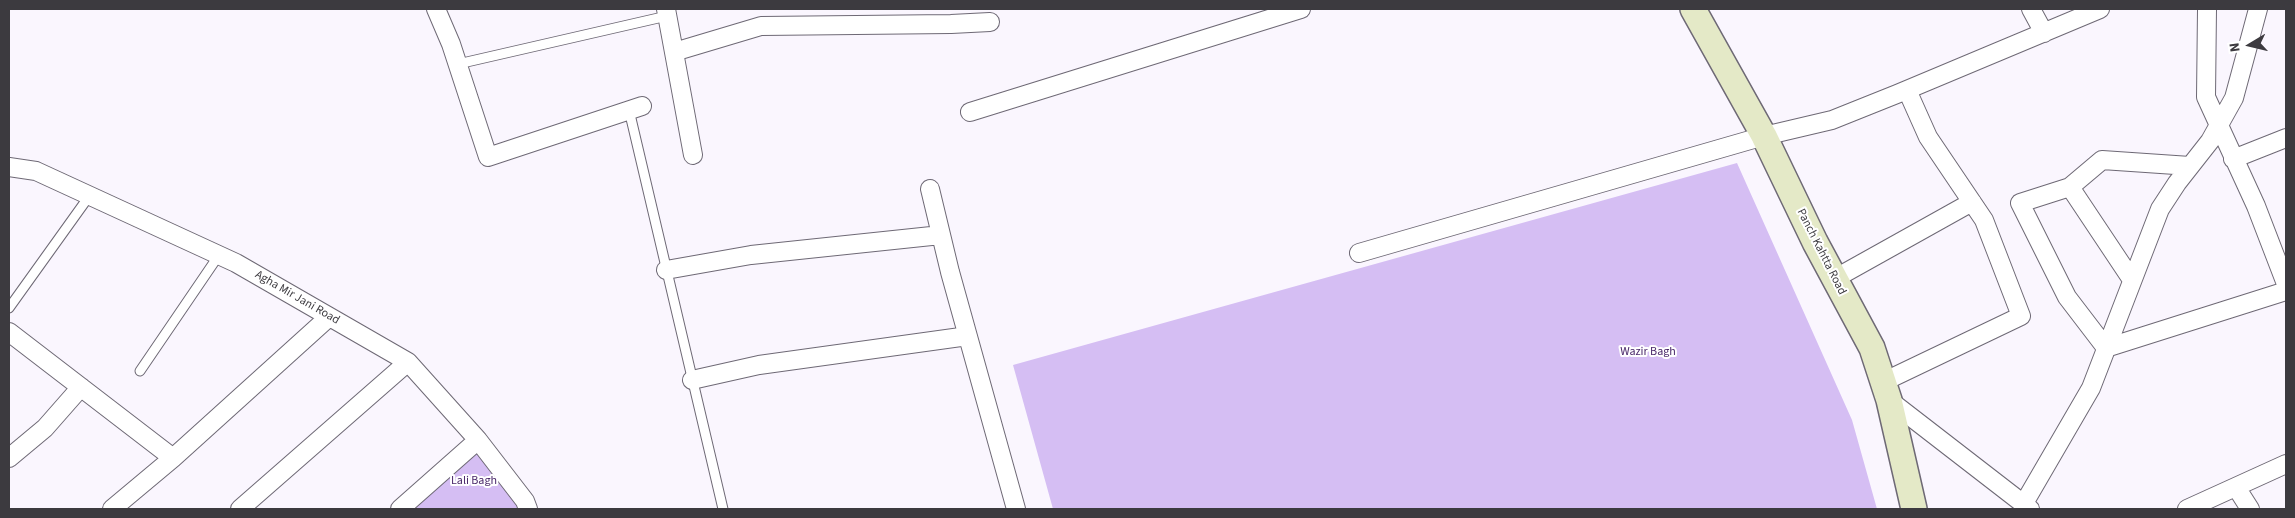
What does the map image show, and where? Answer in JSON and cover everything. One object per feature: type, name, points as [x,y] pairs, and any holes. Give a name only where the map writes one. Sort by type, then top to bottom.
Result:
[{"type":"street","points":[[436,9],[458,64],[488,157],[636,108]]},
{"type":"street","points":[[970,112],[1301,9]]},
{"type":"street","name":"Panch Kahtta Road","points":[[1693,9],[1764,136],[1834,279],[1872,348],[1886,391],[1914,509]]},
{"type":"street","points":[[2031,9],[2044,33]]},
{"type":"street","points":[[1360,253],[1764,136],[1832,120],[2100,9]]},
{"type":"street","points":[[2207,9],[2206,97],[2256,206],[2286,284]]},
{"type":"street","points":[[1907,90],[1928,137],[1984,220],[2021,316],[1886,391],[2026,507],[2091,388],[2160,209],[2210,141],[2234,98],[2258,9]]},
{"type":"street","points":[[666,12],[693,154]]},
{"type":"street","points":[[674,52],[761,26],[990,22]]},
{"type":"street","points":[[2233,159],[2286,138]]},
{"type":"street","points":[[2106,348],[2067,297],[2020,203],[2070,187],[2102,160],[2190,166]]},
{"type":"street","name":"Agha Mir Jani Road","points":[[9,167],[36,171],[219,255],[408,362],[478,440],[525,501],[528,509]]},
{"type":"street","points":[[2070,187],[2132,280]]},
{"type":"street","points":[[930,189],[941,236],[1016,509]]},
{"type":"street","points":[[1834,279],[1972,202]]},
{"type":"street","points":[[666,270],[751,255],[941,236]]},
{"type":"street","points":[[2106,348],[2286,291]]},
{"type":"street","points":[[112,509],[173,458],[328,316]]},
{"type":"street","points":[[9,332],[173,458]]},
{"type":"street","points":[[692,380],[759,366],[968,336]]},
{"type":"street","points":[[240,509],[408,362]]},
{"type":"street","points":[[9,458],[45,428],[81,387]]},
{"type":"street","points":[[400,509],[478,440]]},
{"type":"street","points":[[2187,509],[2286,464]]},
{"type":"street","points":[[2236,487],[2250,509]]},
{"type":"lane","points":[[458,64],[666,12]]},
{"type":"lane","points":[[636,108],[666,270],[723,509]]},
{"type":"lane","points":[[9,308],[90,195]]},
{"type":"lane","points":[[140,371],[219,255]]},
{"type":"green space","name":"Wazir Bagh","points":[[1737,163],[1852,420],[1877,509],[1053,509],[1013,365]]},
{"type":"green space","name":"Lali Bagh","points":[[478,440],[528,509],[398,509]]}]
